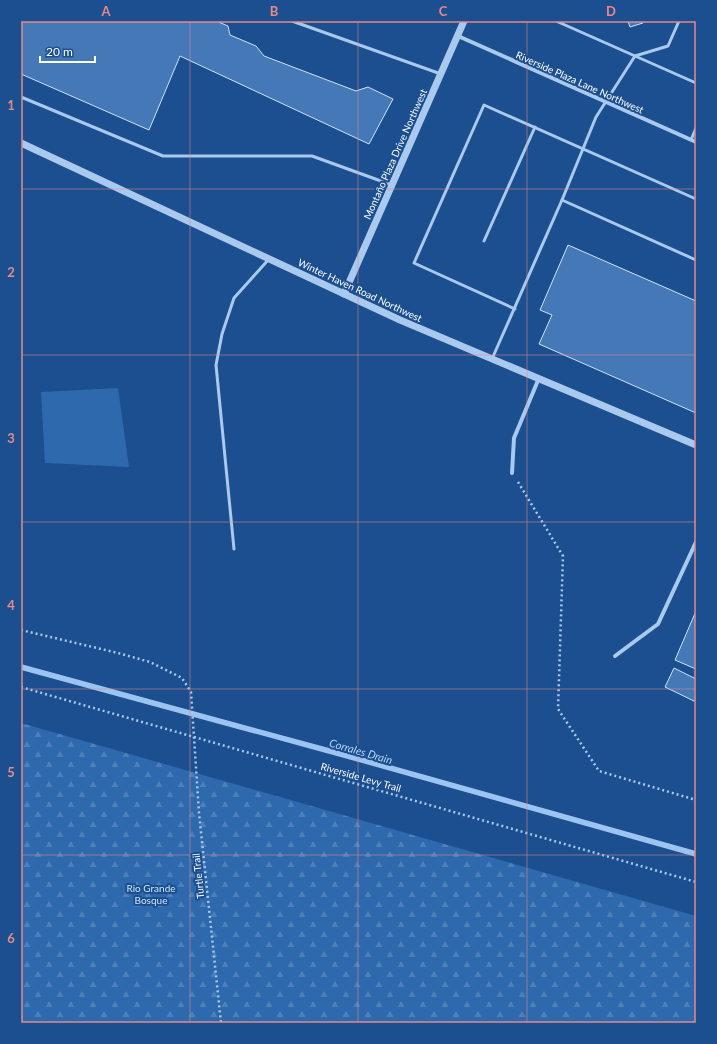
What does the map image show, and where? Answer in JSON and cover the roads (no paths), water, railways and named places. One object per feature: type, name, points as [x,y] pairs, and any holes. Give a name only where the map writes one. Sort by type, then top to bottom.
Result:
[{"type":"street","name":"Montaño Plaza Drive Northwest","points":[[344,294],[464,21]]},
{"type":"street","name":"Riverside Plaza Lane Northwest","points":[[458,36],[696,142]]},
{"type":"street","name":"Winter Haven Road Northwest","points":[[21,143],[344,294],[492,359],[696,445]]},
{"type":"street","points":[[512,473],[514,438],[539,378]]},
{"type":"street","points":[[616,656],[658,624],[696,542]]},
{"type":"lane","points":[[292,21],[441,74]]},
{"type":"lane","points":[[556,21],[696,83]]},
{"type":"lane","points":[[492,359],[562,200],[596,116],[635,56],[668,46],[679,21]]},
{"type":"lane","points":[[21,98],[163,156],[312,156],[392,185]]},
{"type":"lane","points":[[515,308],[414,263],[484,104],[696,199]]},
{"type":"lane","points":[[484,242],[535,127]]},
{"type":"lane","points":[[691,140],[696,128]]},
{"type":"lane","points":[[562,200],[696,260]]},
{"type":"lane","points":[[234,549],[216,365],[222,334],[234,298],[269,259]]},
{"type":"waterway","name":"Corrales Drain","points":[[21,667],[344,755],[696,854]]},
{"type":"park label","name":"Rio Grande Bosque","points":[[151,894]]}]
